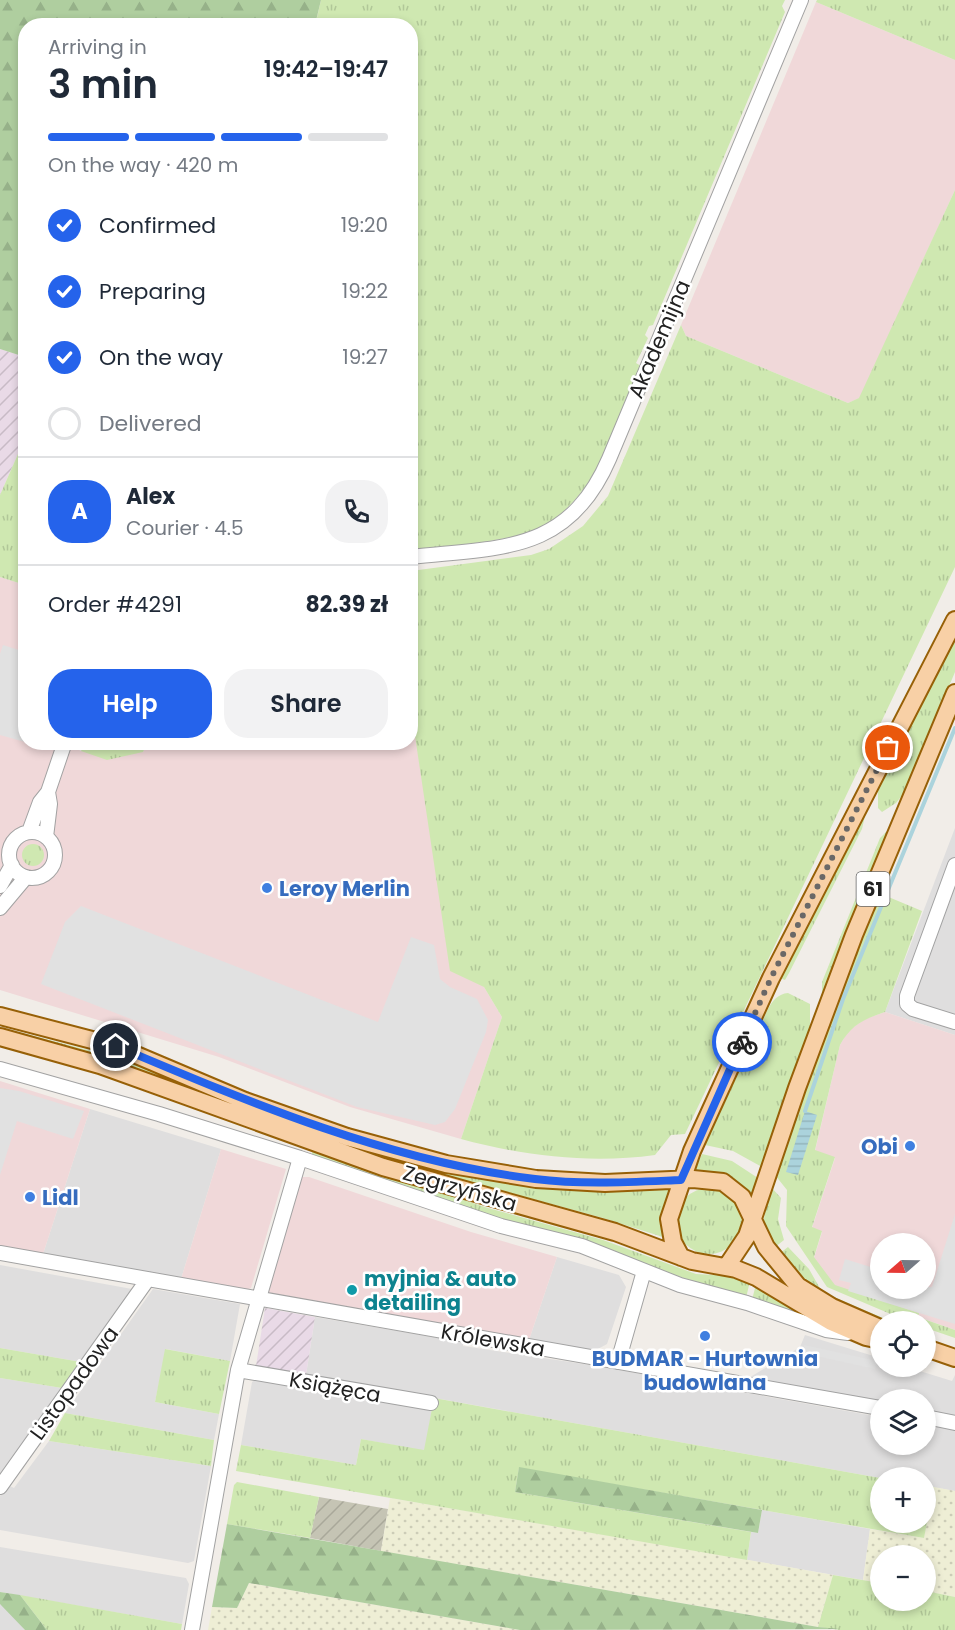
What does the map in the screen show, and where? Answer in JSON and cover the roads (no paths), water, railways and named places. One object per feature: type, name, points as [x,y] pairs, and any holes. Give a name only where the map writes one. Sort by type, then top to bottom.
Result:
[{"type":"main road","name":"61","points":[[681,1180],[771,978],[955,620]]},
{"type":"main road","name":"61","points":[[727,1266],[742,1246],[854,935],[955,693]]},
{"type":"main road","name":"Zegrzyńska","points":[[0,1016],[116,1046],[245,1101],[347,1137],[446,1164],[536,1179],[605,1183],[681,1180]]},
{"type":"main road","name":"Zegrzyńska","points":[[0,1037],[100,1065],[383,1167],[615,1232],[681,1257]]},
{"type":"main road","points":[[870,1324],[832,1307],[798,1286],[772,1255],[742,1197],[731,1186],[706,1180],[681,1180],[669,1219],[673,1242],[681,1257],[727,1266],[756,1277],[814,1313],[870,1337]]},
{"type":"main road","points":[[936,1351],[955,1358]]},
{"type":"street","name":"Akademijna","points":[[418,557],[533,539],[569,518],[591,495],[609,459],[801,0]]},
{"type":"street","points":[[48,792],[50,804],[46,837],[54,850],[52,866],[39,876],[26,877],[12,865],[5,845],[29,832],[40,802],[48,792],[62,750]]},
{"type":"street","points":[[29,832],[46,837]]},
{"type":"street","points":[[0,886],[12,865]]},
{"type":"street","points":[[955,866],[907,996],[907,1004],[913,1009],[955,1022]]},
{"type":"street","points":[[0,908],[26,877]]},
{"type":"street","points":[[0,1069],[159,1114],[300,1158],[501,1226],[582,1246],[680,1285],[747,1303],[826,1330],[859,1334]]},
{"type":"street","points":[[192,1630],[238,1370],[300,1158]]},
{"type":"street","name":"Królewska","points":[[0,1253],[870,1406]]},
{"type":"street","points":[[618,1362],[644,1271]]},
{"type":"street","name":"Listopadowa","points":[[0,1487],[148,1279]]},
{"type":"street","name":"Książęca","points":[[238,1370],[431,1403]]},
{"type":"street","points":[[936,1419],[955,1423]]},
{"type":"water","points":[[805,1111],[817,1115],[798,1175],[786,1172]]},
{"type":"waterway","points":[[805,1111],[843,999],[955,728]]},
{"type":"place","name":"Leroy Merlin","points":[[267,888]]},
{"type":"place","name":"Obi","points":[[910,1146]]},
{"type":"place","name":"Lidl","points":[[30,1197]]},
{"type":"place","name":"myjnia & auto detailing","points":[[352,1290]]},
{"type":"place","name":"BUDMAR - Hurtownia budowlana","points":[[705,1336]]}]
